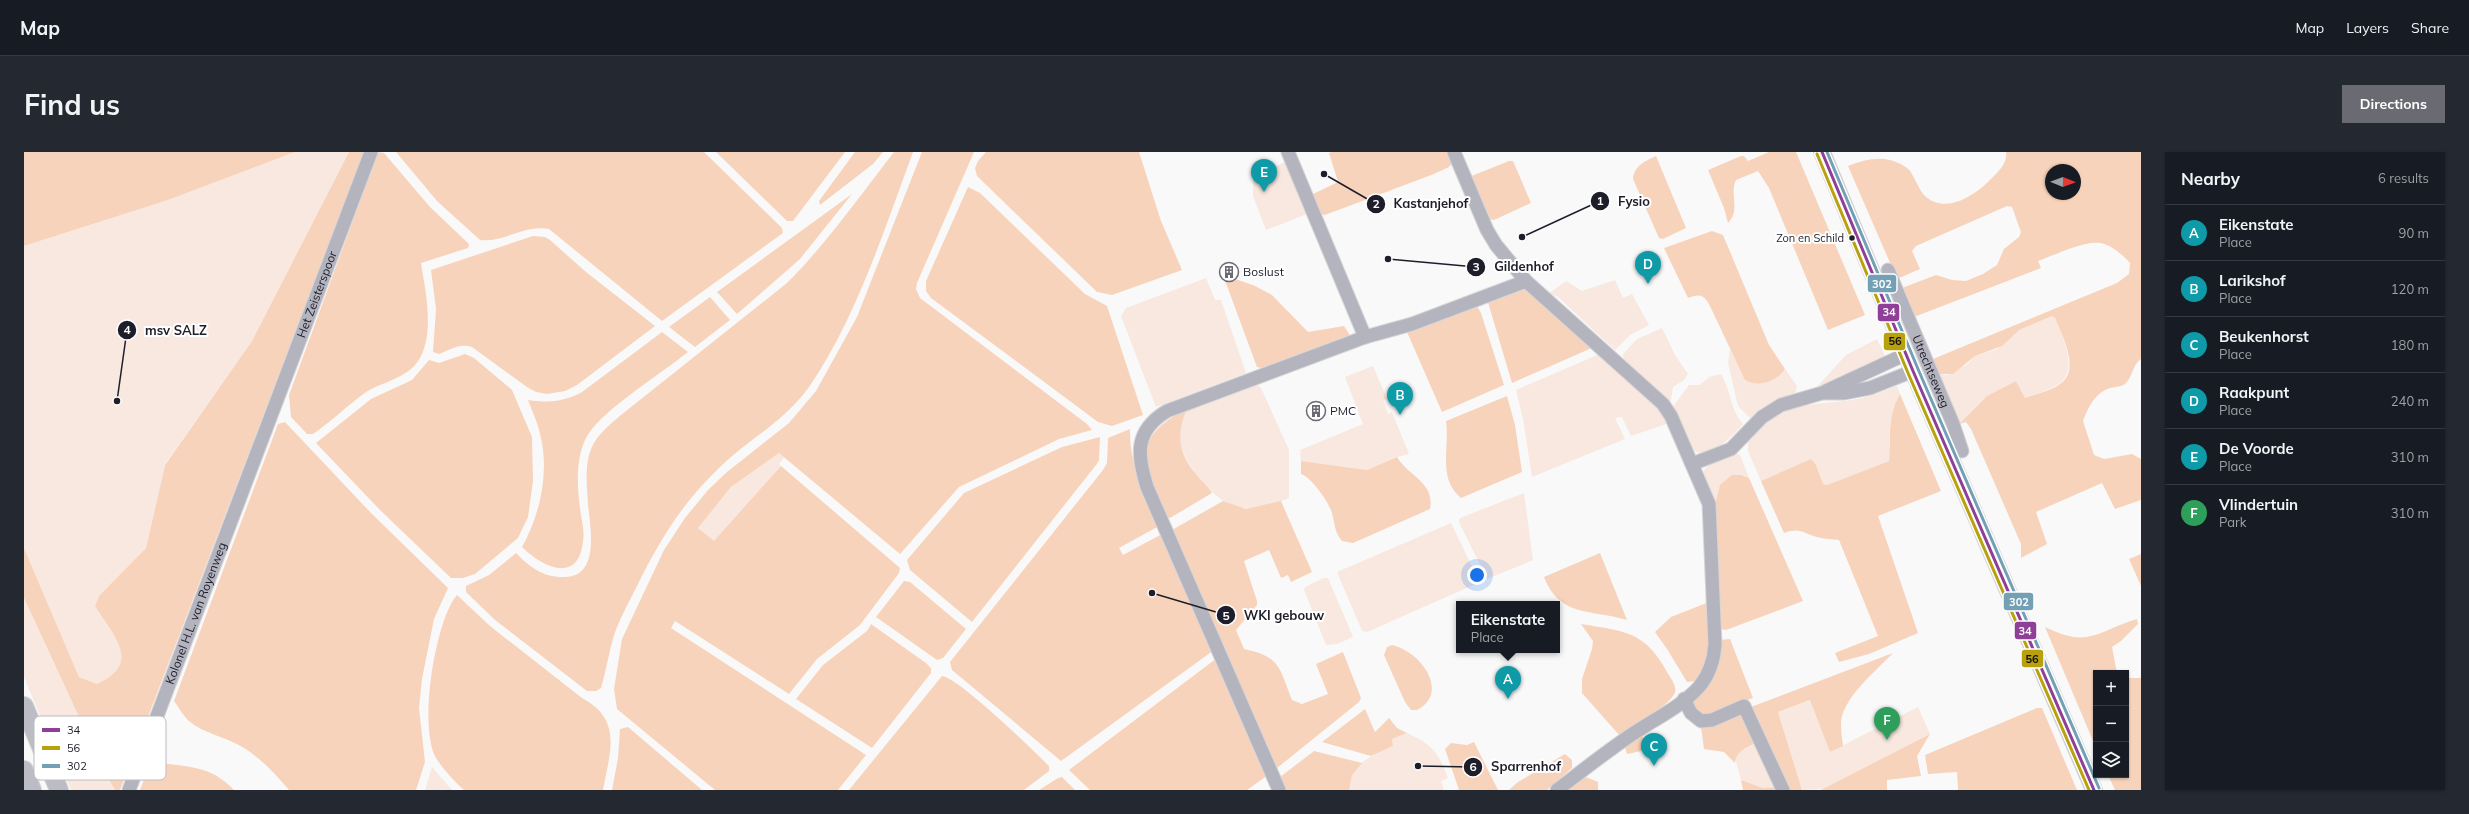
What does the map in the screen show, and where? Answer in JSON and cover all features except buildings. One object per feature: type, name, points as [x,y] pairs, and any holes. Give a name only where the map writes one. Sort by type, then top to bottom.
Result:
[{"type":"highway","points":[[24,706],[34,730]]},
{"type":"highway","points":[[24,770],[32,790]]},
{"type":"highway","points":[[55,780],[59,790]]},
{"type":"main road","name":"Utrechtseweg","points":[[1822,152],[1913,371],[2094,790]]},
{"type":"street","name":"Het Zeisterspoor","points":[[263,436],[371,152]]},
{"type":"street","points":[[1288,152],[1365,337]]},
{"type":"street","points":[[1454,152],[1487,230],[1496,245],[1526,281],[1662,404],[1671,416],[1710,509],[1715,644],[1712,661],[1706,676],[1699,686],[1684,699],[1610,749],[1557,790]]},
{"type":"street","name":"Utrechtseweg","points":[[1888,270],[1953,424],[1962,451]]},
{"type":"street","points":[[1278,790],[1147,487],[1140,464],[1140,445],[1145,430],[1154,418],[1167,411],[1365,337],[1412,324],[1526,281]]},
{"type":"street","name":"Utrechtseweg","points":[[1692,464],[1731,449],[1762,418],[1781,405],[1822,393],[1906,354]]},
{"type":"street","name":"Utrechtseweg","points":[[1822,393],[1844,393],[1866,389],[1913,371]]},
{"type":"street","name":"Kolonel H.L. van Royenweg","points":[[157,716],[263,436]]},
{"type":"street","points":[[1684,699],[1691,713],[1701,721],[1712,720],[1744,706],[1783,790]]},
{"type":"street","name":"Kolonel H.L. van Royenweg","points":[[129,790],[133,780]]},
{"type":"shaded area","points":[[24,152],[295,152],[168,200],[24,246]]},
{"type":"shaded area","points":[[295,152],[349,152],[252,341],[165,464],[146,548],[99,596],[95,606],[116,639],[120,649],[121,658],[119,667],[111,676],[97,684],[79,677],[24,548],[24,246],[168,200]]},
{"type":"shaded area","points":[[349,152],[364,152],[148,716],[79,716],[24,598],[24,548],[79,677],[97,684],[111,676],[119,667],[121,658],[120,648],[116,638],[95,606],[99,596],[146,548],[165,465],[252,341]]},
{"type":"shaded area","points":[[378,152],[384,153],[430,207],[469,244],[468,248],[421,263],[428,321],[427,336],[417,363],[402,375],[366,392],[313,434],[307,434],[291,417],[289,395]]},
{"type":"shaded area","points":[[396,152],[704,152],[782,228],[783,233],[662,321],[549,229],[531,229],[497,239],[480,240],[437,201]]},
{"type":"shaded area","points":[[716,152],[845,152],[793,221],[787,221]]},
{"type":"shaded area","points":[[855,152],[883,152],[873,164],[820,205],[819,201]]},
{"type":"shaded area","points":[[894,152],[913,152],[868,273],[855,304],[826,361],[809,387],[789,410],[720,467],[683,508],[654,553],[622,616],[614,635],[601,688],[596,691],[587,691],[495,620],[466,592],[466,586],[489,575],[516,553],[531,567],[556,577],[575,575],[583,569],[588,560],[590,549],[591,537],[587,492],[587,467],[589,455],[594,443],[606,428],[621,415],[787,283],[816,252]]},
{"type":"shaded area","points":[[922,152],[974,152],[917,283],[916,289],[920,298],[1087,424],[1092,430],[1059,439],[959,487],[900,554],[779,453],[731,487],[698,528],[714,541],[781,466],[900,568],[899,573],[860,625],[817,659],[789,694],[675,621],[671,628],[866,755],[838,790],[715,790],[617,709],[614,689],[622,639],[664,550],[685,518],[708,490],[727,472],[789,423],[816,391],[857,317]]},
{"type":"shaded area","points":[[986,152],[1139,152],[1161,221],[1182,270],[1112,295],[1097,292],[977,176],[975,168],[978,161]]},
{"type":"shaded area","points":[[1448,152],[1452,163],[1449,167],[1434,174],[1325,215],[1319,214],[1311,195],[1338,182],[1329,153]]},
{"type":"shaded area","points":[[1769,152],[1796,152],[1865,315],[1828,330],[1769,188],[1758,171],[1736,180],[1734,186],[1734,213],[1728,223],[1724,208],[1708,170],[1741,156],[1744,156],[1748,161]]},
{"type":"shaded area","points":[[2006,152],[2141,152],[2141,359],[2136,364],[2130,378],[2125,384],[2105,390],[2096,397],[2087,411],[2083,421],[2094,455],[2104,459],[2132,454],[2141,459],[2141,500],[2115,509],[2102,483],[2036,512],[2047,544],[2021,558],[2021,544],[1971,429],[1966,422],[1959,424],[1987,396],[2016,381],[2025,398],[2052,389],[2066,378],[2069,370],[2068,352],[2055,318],[2052,316],[2019,330],[2002,346],[1975,356],[1953,374],[1939,374],[1933,359],[2117,283],[2129,274],[2130,263],[2120,253],[2108,245],[2100,243],[2086,244],[2038,261],[2041,268],[1914,317],[1902,288],[1936,275],[1952,280],[1966,281],[1983,274],[1997,265],[2004,249],[2019,237],[2021,232],[2012,207],[2007,206],[1916,246],[1912,251],[1920,269],[1897,279],[1848,166],[1870,159],[1885,159],[1893,161],[1909,170],[1925,196],[1942,204],[1960,201],[1976,192],[1996,174],[2004,164]]},
{"type":"shaded area","points":[[1656,156],[1686,228],[1663,239],[1659,238],[1633,179],[1635,171],[1638,167]]},
{"type":"shaded area","points":[[1287,161],[1309,212],[1266,230],[1253,196],[1253,179],[1259,174]]},
{"type":"shaded area","points":[[1509,161],[1513,161],[1531,203],[1494,220],[1489,219],[1469,177]]},
{"type":"shaded area","points":[[968,187],[980,193],[1085,294],[1107,306],[1143,415],[1112,426],[1098,422],[931,298],[926,291],[926,281]]},
{"type":"shaded area","points":[[852,194],[800,259],[737,314],[717,292]]},
{"type":"shaded area","points":[[1712,231],[1723,235],[1769,345],[1785,369],[1777,377],[1767,382],[1756,383],[1745,380],[1709,304],[1705,298],[1700,296],[1688,298],[1664,248]]},
{"type":"shaded area","points":[[533,236],[545,237],[550,240],[586,272],[655,326],[577,385],[565,391],[547,394],[536,392],[527,387],[472,347],[459,346],[439,354],[433,352],[436,309],[431,270]]},
{"type":"shaded area","points":[[1223,275],[1253,285],[1272,295],[1308,332],[1344,326],[1351,337],[1261,368],[1257,367]]},
{"type":"shaded area","points":[[1206,278],[1215,300],[1221,300],[1246,373],[1156,407],[1121,316],[1126,308]]},
{"type":"shaded area","points":[[1615,280],[1623,298],[1632,294],[1649,325],[1630,335],[1615,350],[1557,296],[1548,294],[1566,281],[1582,291]]},
{"type":"shaded area","points":[[1525,286],[1594,347],[1512,383],[1487,299]]},
{"type":"shaded area","points":[[710,297],[730,320],[695,347],[669,327]]},
{"type":"shaded area","points":[[1475,303],[1481,313],[1504,385],[1442,412],[1407,332]]},
{"type":"shaded area","points":[[2052,316],[2060,327],[2068,355],[2067,374],[2062,381],[2056,386],[2025,398],[2016,381],[1987,396],[1959,424],[1939,374],[1947,375],[1966,365],[1975,356],[1997,349],[2019,330]]},
{"type":"shaded area","points":[[1662,328],[1675,355],[1688,374],[1684,380],[1673,387],[1671,400],[1667,404],[1625,364],[1623,354],[1637,339]]},
{"type":"shaded area","points":[[662,332],[688,352],[621,402],[597,423],[589,433],[581,450],[578,470],[579,499],[584,533],[580,554],[575,563],[567,567],[559,568],[549,566],[530,555],[522,547],[534,521],[542,492],[544,463],[543,448],[538,426],[528,400],[556,401],[582,392]]},
{"type":"shaded area","points":[[1877,339],[1887,360],[1814,390],[1846,355]]},
{"type":"shaded area","points":[[1730,349],[1734,357],[1776,378],[1785,369],[1797,386],[1795,393],[1764,407],[1750,418],[1738,406],[1728,363]]},
{"type":"shaded area","points":[[1602,353],[1651,396],[1669,423],[1631,436],[1622,417],[1615,418],[1625,439],[1532,477],[1523,419],[1516,390]]},
{"type":"shaded area","points":[[465,354],[474,358],[512,390],[532,437],[533,481],[528,517],[518,538],[475,574],[463,578],[451,578],[380,510],[316,443],[371,399],[412,380],[429,360],[439,363]]},
{"type":"shaded area","points":[[1373,366],[1387,399],[1383,400],[1388,414],[1392,412],[1409,454],[1397,457],[1367,470],[1301,461],[1300,450],[1363,424],[1345,377]]},
{"type":"shaded area","points":[[1721,374],[1735,412],[1743,424],[1727,441],[1711,451],[1704,453],[1697,452],[1692,447],[1681,422],[1672,408],[1689,385],[1700,385],[1709,377]]},
{"type":"shaded area","points":[[1254,381],[1261,388],[1289,450],[1289,498],[1265,506],[1241,508],[1230,505],[1210,490],[1200,480],[1192,469],[1181,446],[1179,428],[1187,409]]},
{"type":"shaded area","points":[[1897,386],[1900,394],[1891,418],[1889,435],[1889,461],[1827,485],[1823,484],[1816,465],[1811,460],[1761,481],[1748,451],[1748,442],[1767,420],[1783,412],[1806,405],[1853,400],[1873,395]]},
{"type":"shaded area","points":[[1900,394],[1941,491],[1878,516],[1918,633],[1869,654],[1839,662],[1835,653],[1878,636],[1839,540],[1820,538],[1801,531],[1790,531],[1784,533],[1761,481],[1811,459],[1816,465],[1823,484],[1827,485],[1889,461],[1891,418]]},
{"type":"shaded area","points":[[1507,396],[1515,425],[1522,472],[1461,498],[1449,481],[1447,472],[1446,421]]},
{"type":"shaded area","points":[[1187,409],[1183,418],[1180,434],[1182,451],[1190,466],[1212,493],[1170,518],[1167,517],[1147,469],[1146,456],[1148,443],[1155,432],[1168,420]]},
{"type":"shaded area","points":[[285,422],[371,513],[448,588],[434,619],[422,679],[419,708],[425,762],[416,790],[289,790],[251,752],[195,725],[182,713],[174,701],[278,424]]},
{"type":"shaded area","points":[[1130,429],[1130,442],[1135,467],[1143,491],[1159,526],[1119,548],[1123,555],[1162,534],[1214,650],[1061,761],[952,670],[950,662],[1103,470],[1107,463],[1108,438]]},
{"type":"shaded area","points":[[1100,437],[1099,460],[1096,465],[972,622],[910,570],[907,560],[964,493],[1062,447]]},
{"type":"shaded area","points":[[779,453],[784,457],[779,464],[781,466],[714,542],[698,528],[731,487]]},
{"type":"shaded area","points":[[1736,453],[1740,455],[1749,478],[1741,475],[1715,505],[1703,471],[1709,465]]},
{"type":"shaded area","points":[[1397,457],[1402,464],[1425,486],[1430,500],[1430,509],[1353,543],[1342,541],[1337,534],[1331,510],[1326,501],[1314,484],[1301,474],[1301,461],[1367,470]]},
{"type":"shaded area","points":[[1732,475],[1741,475],[1749,478],[1803,601],[1726,630],[1720,629],[1715,505],[1720,485]]},
{"type":"shaded area","points":[[1524,493],[1533,560],[1487,579],[1459,522],[1460,518]]},
{"type":"shaded area","points":[[1223,501],[1246,509],[1281,501],[1312,572],[1291,582],[1288,575],[1281,578],[1269,550],[1244,561],[1257,605],[1236,630],[1244,649],[1256,652],[1272,660],[1281,671],[1292,700],[1302,704],[1328,694],[1316,664],[1343,652],[1361,698],[1359,702],[1277,768],[1172,530]]},
{"type":"shaded area","points":[[1451,523],[1478,579],[1478,583],[1367,632],[1362,631],[1337,572]]},
{"type":"shaded area","points":[[1600,553],[1627,620],[1578,610],[1568,606],[1551,590],[1544,577]]},
{"type":"shaded area","points":[[2141,554],[2141,586],[2129,559]]},
{"type":"shaded area","points":[[1324,578],[1328,578],[1353,637],[1337,644],[1326,645],[1304,590],[1305,587]]},
{"type":"shaded area","points":[[904,581],[910,582],[966,629],[943,658],[937,660],[876,617]]},
{"type":"shaded area","points":[[457,595],[490,626],[595,707],[604,716],[609,726],[610,750],[603,790],[464,790],[436,758],[431,743],[429,723],[429,700],[432,675],[442,627],[449,608]]},
{"type":"shaded area","points":[[24,598],[79,716],[40,716],[24,677]]},
{"type":"shaded area","points":[[1709,602],[1708,657],[1696,681],[1687,682],[1655,632],[1671,617]]},
{"type":"shaded area","points":[[2137,619],[2138,624],[2121,641],[2112,647],[2116,670],[2093,670],[2093,741],[2045,627],[2072,637],[2083,637],[2102,633]]},
{"type":"shaded area","points":[[871,624],[931,668],[931,673],[872,748],[796,699],[823,665],[867,631]]},
{"type":"shaded area","points":[[1581,624],[1621,631],[1632,635],[1650,648],[1659,658],[1674,684],[1675,692],[1667,703],[1651,716],[1620,736],[1582,693],[1582,679],[1592,649],[1593,641]]},
{"type":"shaded area","points":[[1730,639],[1753,698],[1709,715],[1695,712],[1691,699],[1719,640]]},
{"type":"shaded area","points":[[1392,645],[1403,649],[1412,655],[1421,663],[1428,673],[1431,683],[1431,693],[1427,702],[1417,710],[1411,710],[1405,702],[1384,655],[1387,647]]},
{"type":"shaded area","points":[[1893,653],[1853,695],[1847,705],[1841,724],[1843,746],[1830,752],[1810,700],[1778,712],[1802,790],[1788,790],[1751,707]]},
{"type":"shaded area","points":[[1217,658],[1268,775],[1247,790],[1090,790],[1069,770]]},
{"type":"shaded area","points":[[942,676],[963,688],[996,716],[1049,766],[1049,771],[1024,790],[849,790]]},
{"type":"shaded area","points":[[2129,678],[2141,678],[2141,790],[2115,790],[2109,778],[2129,778]]},
{"type":"shaded area","points":[[1811,700],[1830,752],[1918,707],[1930,734],[1824,789],[1802,790],[1778,712]]},
{"type":"shaded area","points":[[2037,708],[2042,708],[2077,790],[1958,790],[1957,772],[1928,774],[1925,755]]},
{"type":"shaded area","points":[[1365,709],[1375,732],[1389,718],[1397,728],[1407,733],[1392,739],[1393,746],[1371,756],[1322,742]]},
{"type":"shaded area","points":[[1742,710],[1758,742],[1740,752],[1735,763],[1724,752],[1704,749],[1701,727]]},
{"type":"shaded area","points":[[628,727],[702,790],[612,790],[618,758],[620,729]]},
{"type":"shaded area","points":[[1407,733],[1423,741],[1434,750],[1448,778],[1441,781],[1444,790],[1349,790],[1350,781],[1357,767],[1370,757],[1393,746],[1392,739]]},
{"type":"shaded area","points":[[1642,734],[1646,750],[1627,754],[1625,747]]},
{"type":"shaded area","points":[[1930,734],[1917,756],[1921,776],[1887,780],[1887,790],[1821,790]]},
{"type":"shaded area","points":[[1474,742],[1498,790],[1459,790],[1445,749],[1451,743],[1467,745]]},
{"type":"shaded area","points":[[1758,742],[1778,787],[1763,788],[1741,780],[1735,758],[1740,752]]},
{"type":"shaded area","points":[[1314,751],[1362,763],[1352,775],[1349,790],[1286,790],[1280,777]]},
{"type":"shaded area","points":[[1565,754],[1572,760],[1572,768],[1547,790],[1509,790],[1518,782]]},
{"type":"shaded area","points":[[166,763],[196,768],[205,771],[225,781],[234,790],[140,790],[144,780],[166,780]]},
{"type":"shaded area","points":[[432,767],[452,790],[425,790]]},
{"type":"shaded area","points":[[1581,775],[1598,782],[1598,790],[1561,790]]},
{"type":"shaded area","points":[[1062,777],[1075,790],[1039,790],[1058,778]]},
{"type":"shaded area","points":[[67,780],[109,780],[115,790],[71,790]]},
{"type":"shaded area","points":[[109,780],[124,780],[120,790],[115,790]]},
{"type":"shaded area","points":[[1741,780],[1763,788],[1778,787],[1780,790],[1743,790]]},
{"type":"transit line","name":"34","points":[[1822,152],[1913,371],[2094,790]]},
{"type":"transit line","name":"302","points":[[1827,152],[1918,369],[2099,788]]},
{"type":"transit line","name":"56","points":[[1817,154],[1908,373],[2089,790]]},
{"type":"place","name":"Kastanjehof","points":[[1324,174]]},
{"type":"place","name":"De Voorde","points":[[1264,192]]},
{"type":"place","name":"Fysio","points":[[1522,237]]},
{"type":"place","name":"Zon en Schild","points":[[1852,238]]},
{"type":"place","name":"Gildenhof","points":[[1388,259]]},
{"type":"place","name":"Boslust","points":[[1229,272]]},
{"type":"place","name":"Raakpunt","points":[[1648,284]]},
{"type":"place","name":"msv SALZ","points":[[117,401]]},
{"type":"place","name":"PMC","points":[[1316,411]]},
{"type":"place","name":"Larikshof","points":[[1400,415]]},
{"type":"place","name":"WKI gebouw","points":[[1152,593]]},
{"type":"place","name":"Eikenstate","points":[[1508,699]]},
{"type":"place","name":"Vlindertuin","points":[[1887,740]]},
{"type":"place","name":"Sparrenhof","points":[[1418,766]]},
{"type":"place","name":"Beukenhorst","points":[[1654,766]]}]
